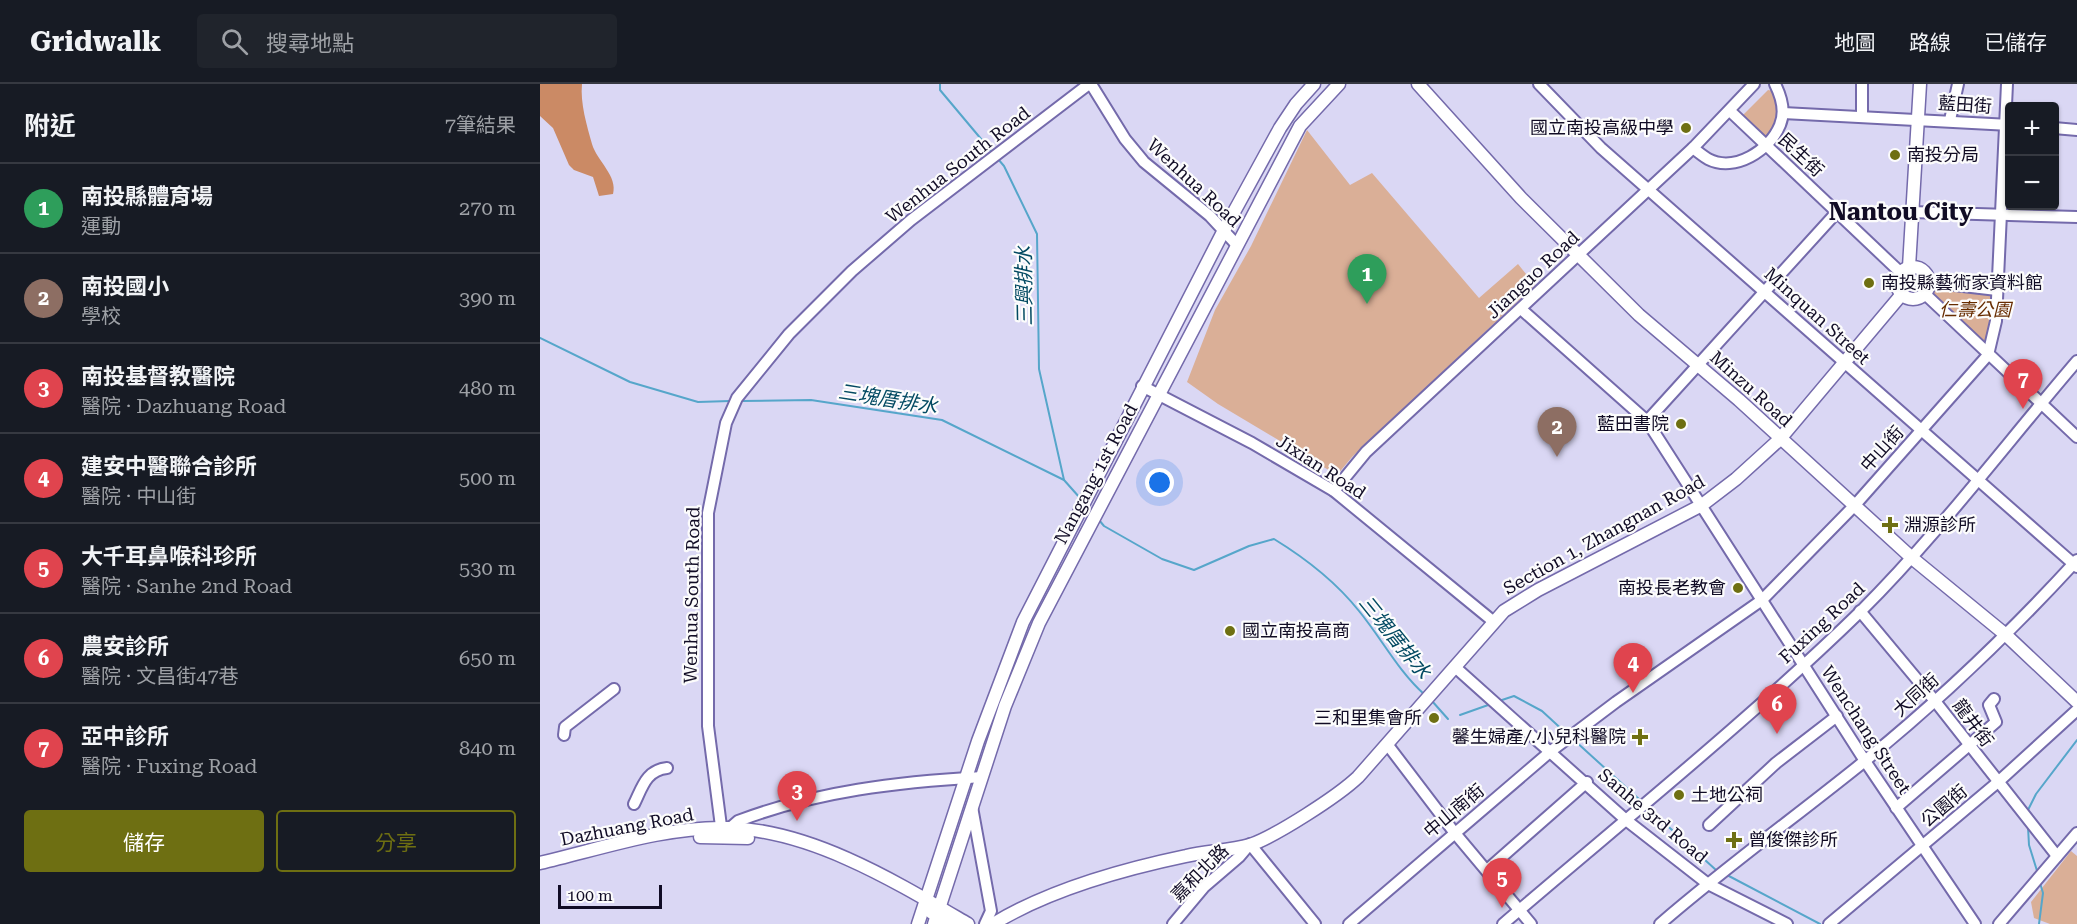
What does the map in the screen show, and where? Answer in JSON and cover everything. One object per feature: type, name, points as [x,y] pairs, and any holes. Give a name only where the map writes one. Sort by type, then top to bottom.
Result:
[{"type":"main road","name":"Nangang 1st Road","points":[[924,903],[966,778],[1023,622],[1142,386],[1223,232],[1280,128],[1314,84]]},
{"type":"main road","name":"Nangang 1st Road","points":[[937,916],[1017,674],[1039,623],[1300,126],[1339,84]]},
{"type":"main road","name":"Minzu Road","points":[[1418,84],[1498,174],[1578,256],[1912,558],[2006,635],[2077,702]]},
{"type":"main road","points":[[1905,270],[1921,269],[1927,288],[1913,299],[1902,294],[1897,282],[1905,270],[1920,84]]},
{"type":"main road","name":"Section 1, Zhangnan Road","points":[[993,924],[1065,891],[1187,855],[1250,844],[1348,786],[1504,612],[1538,590],[1701,505],[1736,479],[1780,439],[1846,364],[1902,294]]},
{"type":"main road","name":"Dazhuang Road","points":[[540,863],[669,833],[727,832]]},
{"type":"main road","name":"Dazhuang Road","points":[[540,869],[659,842],[727,832]]},
{"type":"main road","points":[[727,832],[771,834],[837,853],[924,903],[937,916],[950,924]]},
{"type":"main road","points":[[918,924],[924,903]]},
{"type":"main road","points":[[937,916],[968,924]]},
{"type":"street","name":"Wenhua Road","points":[[1090,84],[1125,139],[1144,162],[1210,216],[1236,244]]},
{"type":"street","name":"Wenhua South Road","points":[[727,832],[708,726],[708,513],[726,423],[737,398],[789,334],[852,271],[911,220],[1090,84]]},
{"type":"street","name":"Minquan Street","points":[[1539,84],[1601,148],[1648,187],[1920,431],[2076,564]]},
{"type":"street","name":"Jianguo Road","points":[[1334,491],[1366,452],[1578,256],[1648,187],[1693,148],[1754,84]]},
{"type":"street","points":[[1693,148],[1709,160],[1729,163],[1751,157],[1766,145],[1781,124],[1782,99],[1775,84]]},
{"type":"street","points":[[1862,84],[1862,117]]},
{"type":"street","points":[[1950,120],[1958,84]]},
{"type":"street","name":"中山街","points":[[2007,84],[2007,102]]},
{"type":"street","name":"民生街","points":[[1730,111],[1838,212],[1905,270]]},
{"type":"street","name":"藍田街","points":[[1783,113],[2005,124]]},
{"type":"street","points":[[2059,128],[2077,130]]},
{"type":"street","name":"中山街","points":[[1580,730],[1762,600],[1855,505],[1988,355],[1996,321],[2006,156]]},
{"type":"street","points":[[1647,421],[1696,364],[1766,292],[1838,212]]},
{"type":"street","points":[[1911,212],[2077,217]]},
{"type":"street","points":[[1927,288],[1997,290]]},
{"type":"street","points":[[1927,288],[1988,355],[2077,437]]},
{"type":"street","name":"Wenchang Street","points":[[1521,309],[1647,421],[1865,761],[1975,924]]},
{"type":"street","name":"Fuxing Road","points":[[1503,924],[1626,820],[1860,611],[1912,558],[2077,361]]},
{"type":"street","name":"Jixian Road","points":[[1142,386],[1252,443],[1334,491],[1494,622]]},
{"type":"street","name":"大同街","points":[[1660,924],[1865,761],[2006,635],[2076,564]]},
{"type":"street","name":"龍井街","points":[[1860,611],[1935,700],[2057,856]]},
{"type":"street","name":"Sanhe 3rd Road","points":[[1455,667],[1587,782],[1626,820],[1708,884],[1787,924]]},
{"type":"street","points":[[564,735],[566,727],[614,689]]},
{"type":"street","points":[[1896,808],[1996,722],[1989,705],[1994,699]]},
{"type":"street","name":"公園街","points":[[1829,924],[1998,782],[2077,710]]},
{"type":"street","points":[[1708,825],[1776,763],[1837,716]]},
{"type":"street","name":"中山南街","points":[[1349,924],[1454,832],[1551,751],[1580,730]]},
{"type":"street","points":[[1387,744],[1454,832],[1531,924]]},
{"type":"street","points":[[634,804],[649,775],[655,769],[667,768]]},
{"type":"street","name":"Dazhuang Road","points":[[727,832],[742,819],[808,798],[877,785],[982,777]]},
{"type":"street","points":[[1487,870],[1587,782]]},
{"type":"street","points":[[972,807],[991,911],[985,924]]},
{"type":"street","points":[[1999,924],[2057,856],[2075,841]]},
{"type":"street","points":[[1250,844],[1315,924]]},
{"type":"street","name":"嘉和北路","points":[[1173,924],[1204,887],[1239,858],[1250,844]]},
{"type":"green space","points":[[1768,90],[1778,96],[1778,126],[1766,139],[1742,116]]},
{"type":"green space","points":[[1307,130],[1350,185],[1372,173],[1479,298],[1518,264],[1535,285],[1352,457],[1337,475],[1218,404],[1187,382],[1215,310],[1251,246]]},
{"type":"green space","name":"仁壽公園","points":[[1933,287],[1994,292],[1988,347],[1931,296]]},
{"type":"green space","points":[[2071,851],[2077,856],[2077,924],[2050,924],[2034,918],[2031,902]]},
{"type":"shaded area","points":[[540,84],[582,84],[583,107],[592,144],[613,181],[613,194],[599,196],[593,177],[574,170],[569,165],[553,128],[540,116]]},
{"type":"waterway","name":"三興排水","points":[[940,84],[940,90],[992,152]]},
{"type":"waterway","name":"三興排水","points":[[998,159],[1004,166],[1037,234],[1039,369],[1064,480]]},
{"type":"waterway","name":"三塊厝排水","points":[[540,338],[630,382],[698,402],[730,401]]},
{"type":"waterway","name":"三塊厝排水","points":[[742,401],[811,400],[942,420],[1064,480],[1080,498]]},
{"type":"waterway","name":"三塊厝排水","points":[[1099,520],[1104,526],[1162,559],[1194,570],[1249,546],[1274,539],[1308,562],[1350,600],[1407,676],[1425,695]]},
{"type":"waterway","name":"三塊厝排水","points":[[1502,700],[1514,696],[1542,711],[1567,734]]},
{"type":"waterway","name":"三塊厝排水","points":[[1432,701],[1448,719]]},
{"type":"waterway","name":"三塊厝排水","points":[[1460,715],[1491,704]]},
{"type":"waterway","name":"三塊厝排水","points":[[1574,740],[1640,800]]},
{"type":"waterway","name":"三塊厝排水","points":[[2028,810],[2036,794],[2077,740]]},
{"type":"waterway","name":"三塊厝排水","points":[[1649,809],[1716,870]]},
{"type":"waterway","name":"三塊厝排水","points":[[2028,827],[2029,845],[2038,874]]},
{"type":"waterway","name":"三塊厝排水","points":[[1727,875],[1820,924]]},
{"type":"waterway","name":"三塊厝排水","points":[[2039,924],[2043,893],[2040,883]]},
{"type":"place","name":"國立南投高級中學","points":[[1686,128]]},
{"type":"place","name":"南投分局","points":[[1895,155]]},
{"type":"place","name":"南投縣藝術家資料館","points":[[1869,283]]},
{"type":"place","name":"南投縣體育場","points":[[1367,304]]},
{"type":"place","name":"亞中診所","points":[[2023,409]]},
{"type":"place","name":"藍田書院","points":[[1681,424]]},
{"type":"place","name":"南投國小","points":[[1557,457]]},
{"type":"place","name":"淵源診所","points":[[1890,525]]},
{"type":"place","name":"南投長老教會","points":[[1738,588]]},
{"type":"place","name":"國立南投高商","points":[[1230,631]]},
{"type":"place","name":"建安中醫聯合診所","points":[[1633,693]]},
{"type":"place","name":"三和里集會所","points":[[1434,718]]},
{"type":"place","name":"農安診所","points":[[1777,734]]},
{"type":"place","name":"馨生婦產/.小兒科醫院","points":[[1640,737]]},
{"type":"place","name":"土地公祠","points":[[1679,795]]},
{"type":"place","name":"南投基督教醫院","points":[[797,821]]},
{"type":"place","name":"曾俊傑診所","points":[[1734,840]]},
{"type":"place","name":"大千耳鼻喉科珍所","points":[[1502,908]]},
{"type":"district","name":"Nantou City","points":[[1901,212]]}]
